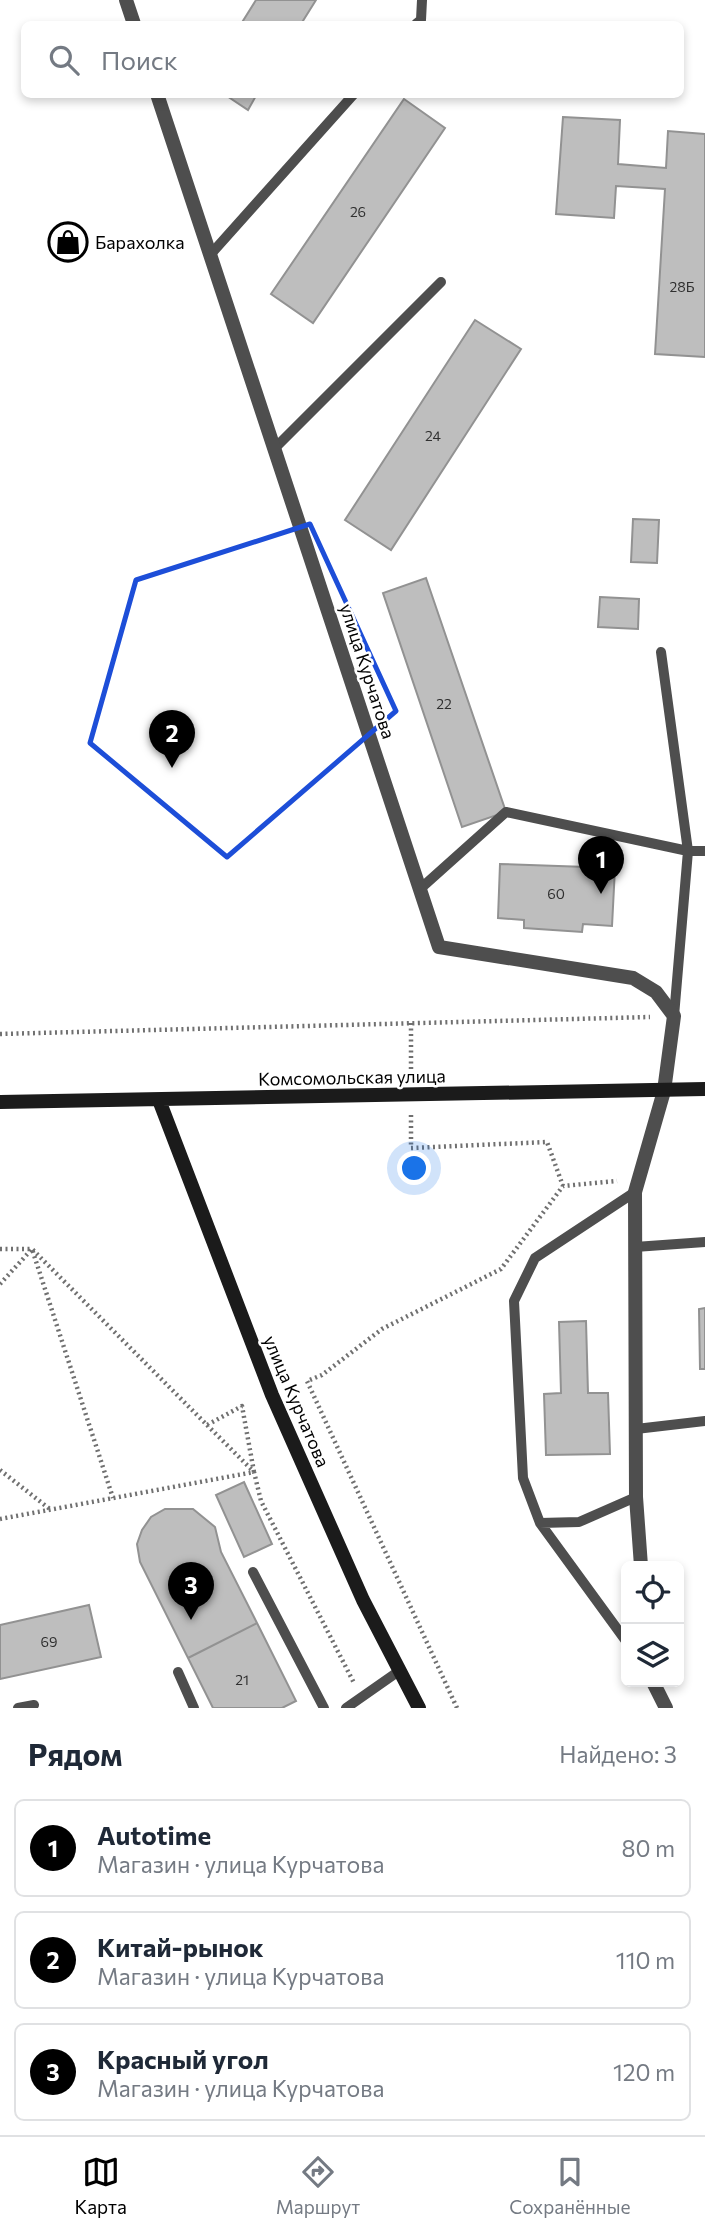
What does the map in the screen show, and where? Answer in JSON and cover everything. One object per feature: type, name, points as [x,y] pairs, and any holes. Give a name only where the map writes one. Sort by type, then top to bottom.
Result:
[{"type":"main road","name":"Комсомольская улица","points":[[0,1102],[705,1089]]},
{"type":"main road","name":"улица Курчатова","points":[[159,1100],[272,1395],[347,1564],[419,1708]]},
{"type":"street","name":"улица Курчатова","points":[[158,98],[439,947],[633,978],[656,992],[674,1016]]},
{"type":"street","points":[[641,1561],[636,1497],[637,1185],[664,1091],[674,1016]]},
{"type":"street","points":[[656,1687],[666,1708]]},
{"type":"lane","points":[[420,21],[422,0]]},
{"type":"lane","points":[[210,256],[350,98]]},
{"type":"lane","points":[[274,449],[441,282]]},
{"type":"lane","points":[[661,652],[688,851],[674,1016]]},
{"type":"lane","points":[[420,889],[506,812],[688,851],[705,851]]},
{"type":"lane","points":[[621,1634],[540,1523],[523,1478],[514,1300],[535,1258],[637,1185]]},
{"type":"lane","points":[[635,1247],[705,1242]]},
{"type":"lane","points":[[636,1429],[705,1421]]},
{"type":"lane","points":[[540,1523],[579,1522],[636,1497]]},
{"type":"lane","points":[[253,1572],[324,1708]]},
{"type":"lane","points":[[346,1708],[399,1671]]},
{"type":"lane","points":[[177,1672],[194,1708]]},
{"type":"lane","points":[[18,1708],[34,1705]]},
{"type":"path","points":[[0,1034],[674,1016]]},
{"type":"path","points":[[411,1023],[411,1148],[547,1142],[563,1186]]},
{"type":"path","points":[[563,1186],[637,1185]]},
{"type":"path","points":[[457,1708],[307,1381],[322,1375],[382,1329],[501,1269],[563,1186]]},
{"type":"path","points":[[0,1249],[32,1249],[254,1472]]},
{"type":"path","points":[[0,1284],[32,1249]]},
{"type":"path","points":[[32,1249],[113,1498]]},
{"type":"path","points":[[207,1425],[242,1406],[261,1501],[362,1697]]},
{"type":"path","points":[[0,1470],[51,1510]]},
{"type":"path","points":[[0,1519],[254,1472]]},
{"type":"highlighted area","points":[[310,524],[396,711],[227,857],[90,743],[136,580]]},
{"type":"building","points":[[256,0],[316,0],[303,21],[243,21]]},
{"type":"building","points":[[230,98],[255,98],[248,110]]},
{"type":"building","points":[[404,99],[445,128],[313,323],[271,294]]},
{"type":"building","points":[[563,117],[620,120],[618,164],[666,168],[668,131],[705,134],[705,357],[655,354],[665,189],[616,186],[614,218],[556,214]]},
{"type":"building","points":[[475,320],[521,349],[391,550],[345,520]]},
{"type":"building","points":[[633,519],[659,520],[657,563],[631,562]]},
{"type":"building","points":[[426,578],[506,812],[462,827],[383,593]]},
{"type":"building","points":[[600,597],[639,599],[638,629],[598,627]]},
{"type":"building","points":[[500,864],[615,868],[612,926],[583,924],[582,932],[524,928],[524,920],[498,918]]},
{"type":"building","points":[[705,1308],[705,1369],[700,1369],[699,1309]]},
{"type":"building","points":[[586,1321],[588,1393],[608,1393],[610,1454],[546,1455],[544,1394],[561,1393],[559,1322]]},
{"type":"building","points":[[244,1482],[272,1544],[244,1557],[216,1495]]},
{"type":"building","points":[[165,1509],[193,1509],[215,1527],[221,1552],[257,1623],[188,1658],[140,1562],[137,1544],[151,1517]]},
{"type":"building","points":[[89,1605],[101,1657],[0,1679],[0,1625]]},
{"type":"building","points":[[257,1623],[296,1701],[282,1708],[213,1708],[188,1658]]},
{"type":"place","name":"Барахолка","points":[[68,242]]},
{"type":"place","name":"Китай-рынок","points":[[172,768]]},
{"type":"place","name":"Autotime","points":[[601,894]]},
{"type":"place","name":"Красный угол","points":[[191,1620]]}]
